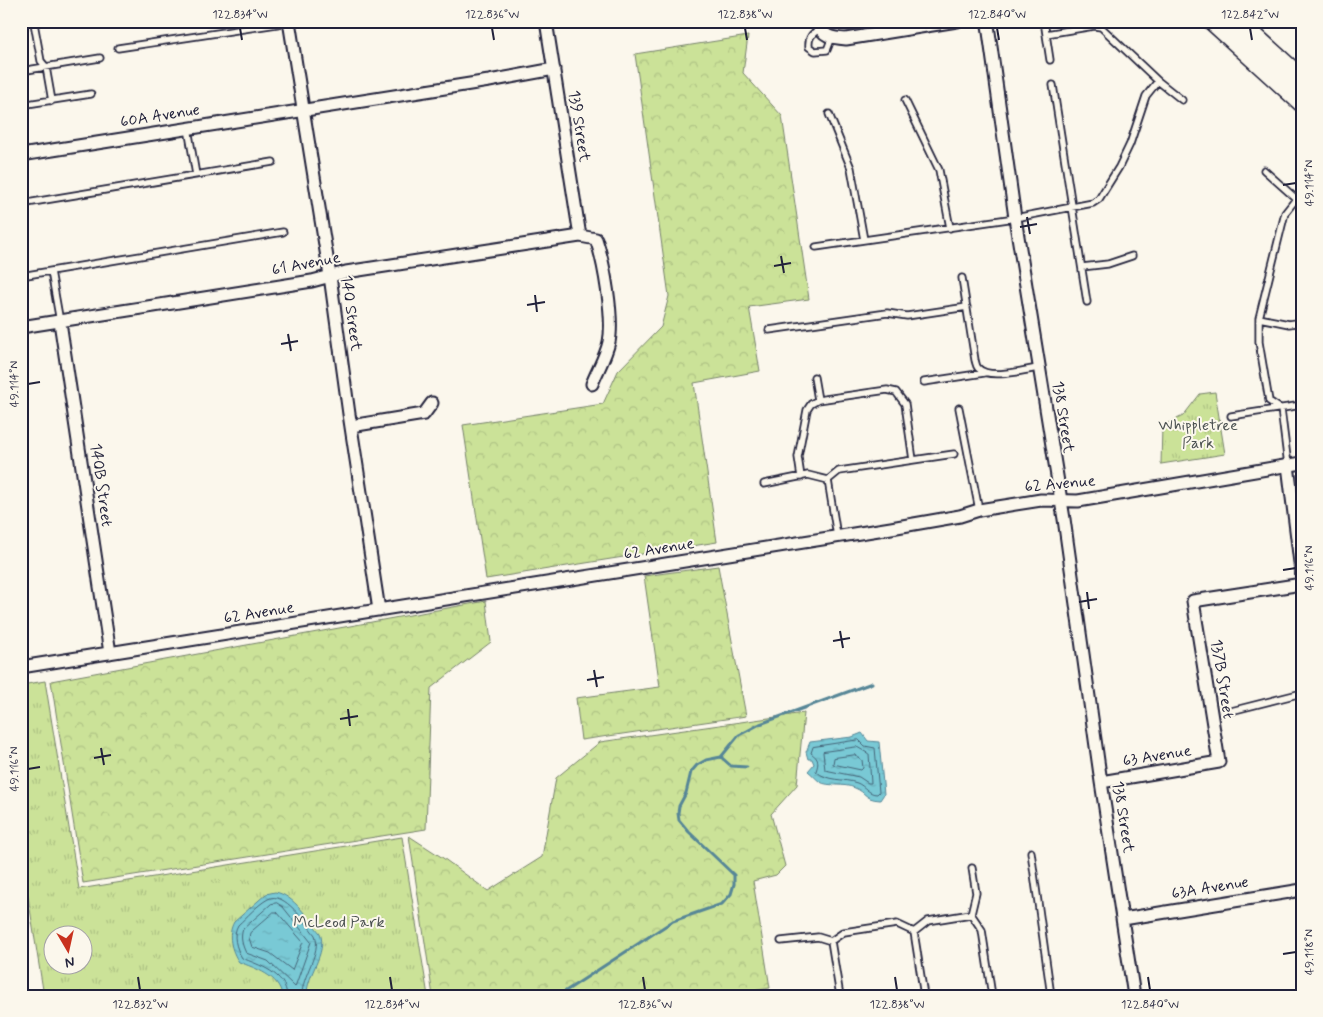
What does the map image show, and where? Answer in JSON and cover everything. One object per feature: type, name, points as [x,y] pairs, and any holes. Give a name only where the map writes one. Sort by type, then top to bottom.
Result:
[{"type":"main road","points":[[1213,21],[1302,102]]},
{"type":"main road","points":[[1237,21],[1302,80]]},
{"type":"street","name":"139 Street","points":[[546,21],[580,236]]},
{"type":"street","points":[[824,31],[846,39],[900,26],[957,21]]},
{"type":"street","name":"138 Street","points":[[985,21],[988,25],[1014,218],[1061,501],[1134,996]]},
{"type":"street","name":"140 Street","points":[[290,22],[330,276],[379,610]]},
{"type":"street","name":"60A Avenue","points":[[21,155],[554,69]]},
{"type":"street","name":"61 Avenue","points":[[21,327],[312,281],[346,272],[580,236],[596,238],[601,252],[612,324],[609,343],[592,384]]},
{"type":"street","name":"140B Street","points":[[60,322],[110,653]]},
{"type":"street","points":[[351,426],[424,414],[432,403]]},
{"type":"street","name":"62 Avenue","points":[[21,667],[960,516],[979,510],[1041,500],[1078,501],[1302,463]]},
{"type":"street","points":[[1288,465],[1302,579]]},
{"type":"street","name":"137B Street","points":[[1218,762],[1193,601],[1302,584]]},
{"type":"street","name":"63 Avenue","points":[[1101,782],[1218,762]]},
{"type":"street","name":"63A Avenue","points":[[1123,919],[1302,890]]},
{"type":"lane","points":[[1044,21],[1050,60]]},
{"type":"lane","points":[[118,48],[290,22]]},
{"type":"lane","points":[[34,23],[41,61],[46,67],[52,101]]},
{"type":"lane","points":[[1046,34],[1094,26],[1101,27],[1158,81],[1182,100]]},
{"type":"lane","points":[[21,71],[100,58]]},
{"type":"lane","points":[[816,247],[1014,218],[1093,203],[1099,199],[1123,159],[1146,96],[1158,81]]},
{"type":"lane","points":[[1054,85],[1087,302]]},
{"type":"lane","points":[[21,106],[91,94]]},
{"type":"lane","points":[[906,100],[939,170],[950,228]]},
{"type":"lane","points":[[830,114],[851,168],[864,240]]},
{"type":"lane","points":[[188,128],[196,175]]},
{"type":"lane","points":[[21,204],[273,162]]},
{"type":"lane","points":[[1264,170],[1302,204]]},
{"type":"lane","points":[[1288,465],[1281,409],[1269,401],[1259,342],[1259,318],[1285,213],[1296,199]]},
{"type":"lane","points":[[21,276],[283,232]]},
{"type":"lane","points":[[1082,267],[1108,264],[1132,256]]},
{"type":"lane","points":[[50,271],[60,322]]},
{"type":"lane","points":[[962,278],[975,360],[978,368],[992,374],[1038,368]]},
{"type":"lane","points":[[768,330],[888,313],[907,316],[967,307]]},
{"type":"lane","points":[[1259,318],[1289,324],[1302,322]]},
{"type":"lane","points":[[924,382],[984,372]]},
{"type":"lane","points":[[814,377],[818,400]]},
{"type":"lane","points":[[801,477],[798,457],[807,410],[811,404],[818,400],[887,390],[896,392],[905,404],[912,460]]},
{"type":"lane","points":[[1231,416],[1302,405]]},
{"type":"lane","points":[[959,408],[979,510]]},
{"type":"lane","points":[[828,480],[840,471],[954,454]]},
{"type":"lane","points":[[764,484],[808,475],[828,480]]},
{"type":"lane","points":[[828,480],[837,536]]},
{"type":"lane","points":[[1231,711],[1302,693]]},
{"type":"lane","points":[[1031,852],[1051,996]]},
{"type":"lane","points":[[972,868],[976,893],[971,914],[982,930],[992,996]]},
{"type":"lane","points":[[914,932],[928,920],[971,914]]},
{"type":"lane","points":[[831,941],[844,932],[897,924],[914,932]]},
{"type":"lane","points":[[914,932],[924,996]]},
{"type":"lane","points":[[781,942],[818,936],[831,941]]},
{"type":"lane","points":[[831,941],[840,996]]},
{"type":"green space","points":[[748,36],[743,73],[782,116],[809,299],[749,307],[760,371],[694,383],[717,542],[486,579],[463,425],[603,404],[618,371],[661,327],[669,296],[635,54]]},
{"type":"green space","name":"Whippletree Park","points":[[1215,392],[1225,454],[1161,464],[1162,426],[1183,416],[1200,394]]},
{"type":"green space","points":[[718,566],[746,716],[581,740],[576,698],[660,687],[644,576]]},
{"type":"green space","points":[[486,601],[491,642],[431,688],[426,829],[83,883],[51,681]]},
{"type":"green space","name":"McLeod Park","points":[[45,681],[79,889],[402,837],[428,996],[44,996],[21,853],[21,685]]},
{"type":"green space","points":[[804,713],[797,785],[771,814],[785,866],[776,875],[753,881],[770,988],[723,996],[433,996],[409,836],[488,891],[542,857],[556,778],[600,742]]},
{"type":"water","points":[[862,733],[868,741],[879,742],[884,794],[880,800],[868,797],[851,787],[820,782],[808,771],[814,764],[812,759],[808,759],[806,752],[810,742],[852,737]]},
{"type":"water","points":[[275,892],[282,894],[294,903],[320,933],[321,949],[310,980],[307,996],[282,996],[277,983],[272,978],[259,970],[239,962],[232,948],[230,937],[234,922],[266,894]]},
{"type":"waterway","points":[[558,996],[673,921],[722,904],[731,894],[734,875],[679,820],[679,806],[686,793],[691,772],[697,765],[706,760],[721,757],[739,735],[760,724],[872,683]]},
{"type":"waterway","points":[[721,757],[731,766],[747,767]]}]
